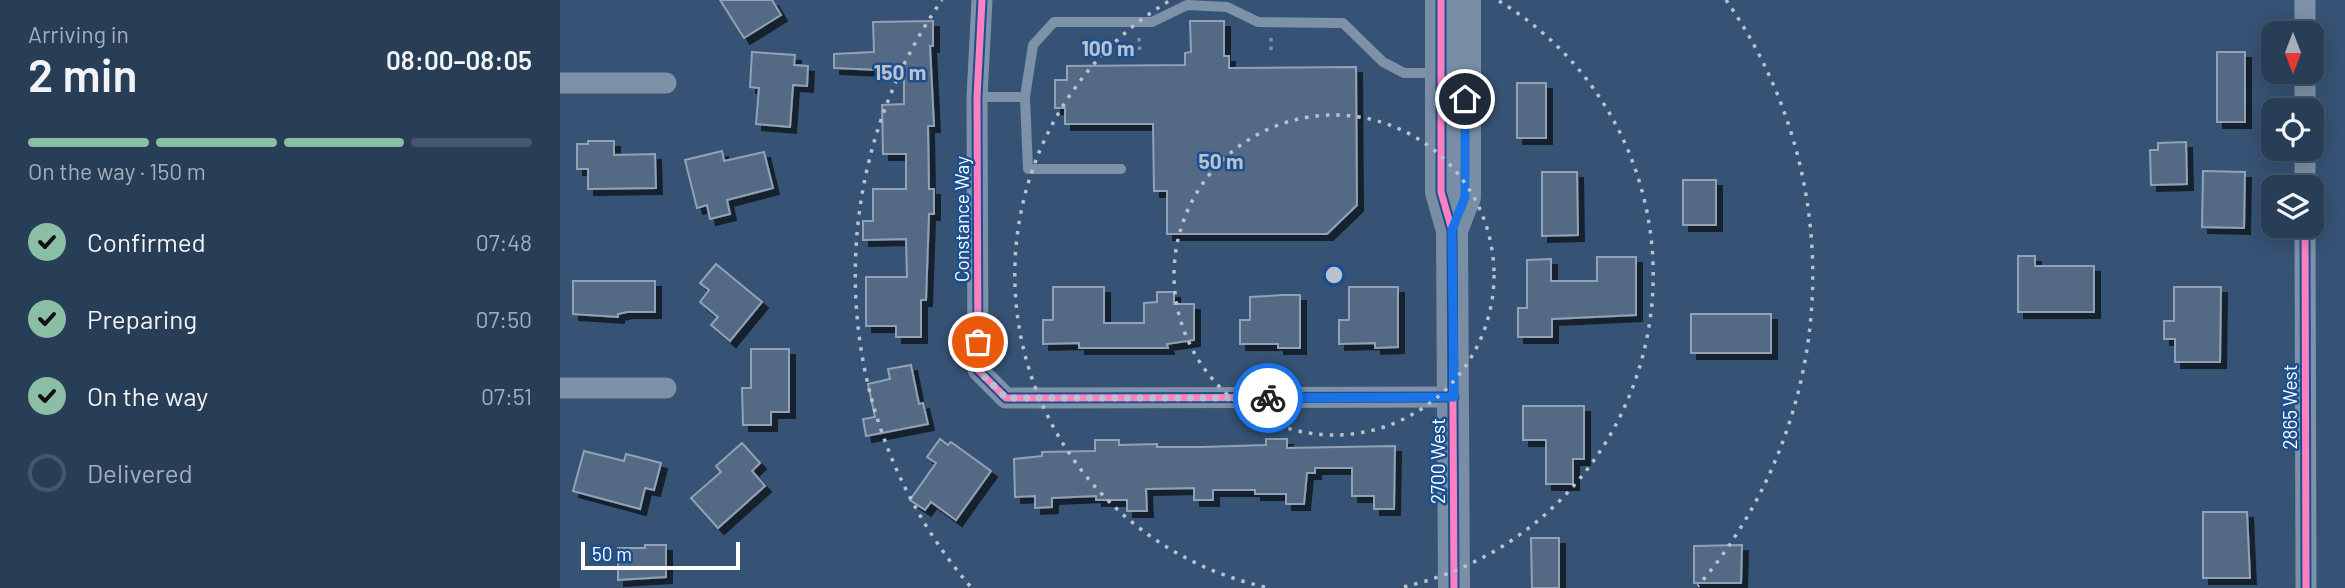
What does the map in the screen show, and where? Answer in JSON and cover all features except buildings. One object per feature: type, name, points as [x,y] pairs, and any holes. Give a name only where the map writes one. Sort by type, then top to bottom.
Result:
[{"type":"main road","name":"2700 West","points":[[1441,0],[1441,192],[1452,230],[1454,588]]},
{"type":"main road","name":"2700 West","points":[[1452,230],[1465,197],[1465,0]]},
{"type":"street","name":"Constance Way","points":[[982,0],[977,97],[978,370],[1006,398],[1454,397]]},
{"type":"street","points":[[2305,0],[2305,21]]},
{"type":"street","points":[[560,83],[666,83]]},
{"type":"street","name":"2865 West","points":[[2305,238],[2306,588]]},
{"type":"street","points":[[560,388],[666,388]]},
{"type":"lane","points":[[1121,169],[1028,169],[1025,97],[1033,45],[1054,22],[1152,22],[1187,5],[1227,7],[1258,22],[1343,23],[1383,62],[1404,73],[1442,73]]},
{"type":"lane","points":[[977,97],[1025,97]]},
{"type":"cycle path","points":[[982,0],[977,97],[978,370],[1006,398],[1454,397]]},
{"type":"cycle path","points":[[1441,0],[1441,192],[1452,230],[1454,588]]},
{"type":"cycle path","points":[[2305,238],[2306,588]]},
{"type":"way so far","points":[[978,342],[978,370],[1006,398],[1268,398]]},
{"type":"route","points":[[1268,398],[1454,397],[1452,230],[1465,197],[1465,99]]}]
